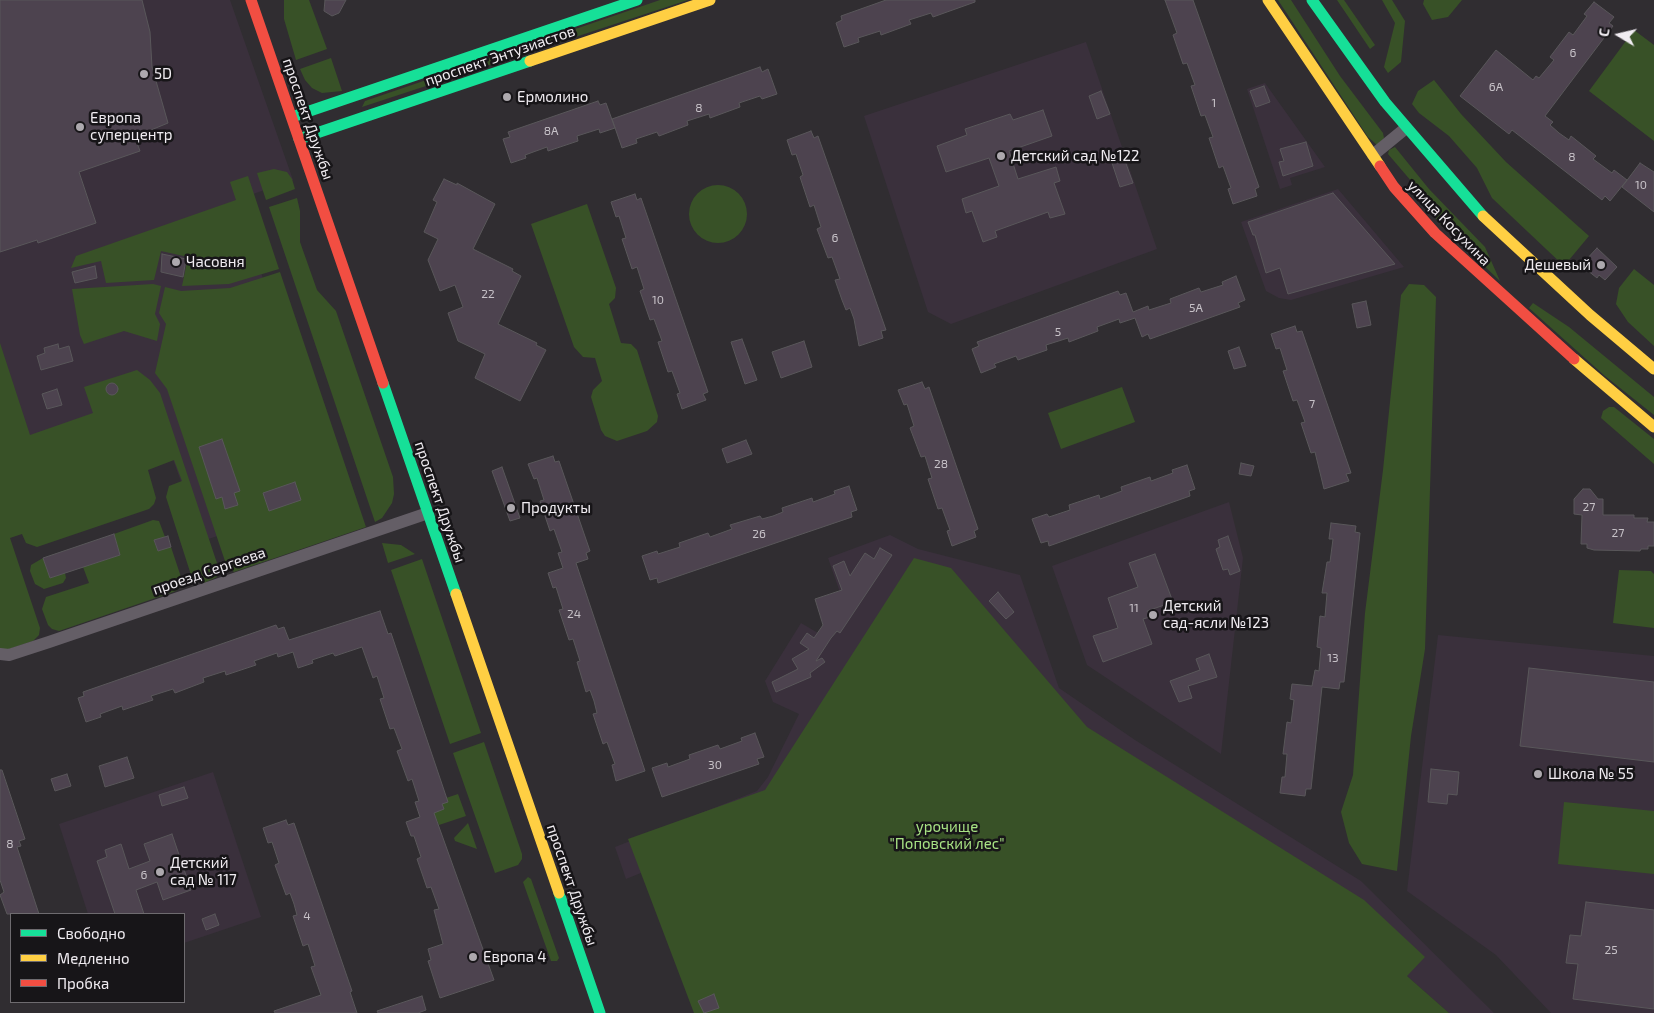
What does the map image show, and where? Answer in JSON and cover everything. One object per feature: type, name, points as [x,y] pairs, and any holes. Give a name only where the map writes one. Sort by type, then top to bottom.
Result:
[{"type":"main road","name":"проспект Дружбы","points":[[251,0],[600,1013]]},
{"type":"main road","name":"проспект Энтузиастов","points":[[292,117],[637,0]]},
{"type":"main road","name":"проспект Энтузиастов","points":[[299,139],[710,0]]},
{"type":"main road","name":"улица Косухина","points":[[1268,0],[1394,187],[1434,233],[1609,391],[1654,427]]},
{"type":"main road","name":"улица Косухина","points":[[1312,0],[1406,128],[1489,222],[1590,315],[1654,369]]},
{"type":"street","points":[[1373,155],[1406,128]]},
{"type":"street","name":"проезд Сергеева","points":[[0,654],[9,654],[67,636],[428,513]]},
{"type":"shaded area","points":[[0,0],[230,0],[293,180],[236,200],[338,497],[202,541],[163,431],[28,438],[0,352]]},
{"type":"shaded area","name":"Детский сад №122","points":[[1086,42],[1157,249],[951,324],[928,312],[864,116]]},
{"type":"shaded area","points":[[1265,83],[1325,167],[1290,178],[1292,185],[1280,189],[1247,89]]},
{"type":"shaded area","points":[[1338,189],[1404,267],[1291,300],[1279,298],[1266,291],[1241,222]]},
{"type":"shaded area","name":"Детский сад-ясли №123","points":[[1229,502],[1243,558],[1221,754],[1087,665],[1052,566]]},
{"type":"shaded area","points":[[890,535],[918,549],[1020,575],[1059,688],[1135,740],[1361,881],[1494,1013],[1449,1013],[1407,976],[782,816],[626,879],[615,847],[757,791],[768,777],[799,714],[773,702],[765,681],[801,623],[818,633],[842,598],[828,558]]},
{"type":"shaded area","name":"Школа № 55","points":[[1438,635],[1654,656],[1654,1013],[1551,1013],[1496,955],[1407,891]]},
{"type":"shaded area","name":"Детский сад № 117","points":[[213,772],[261,917],[185,943],[185,913],[88,913],[59,824]]},
{"type":"green space","points":[[284,0],[309,0],[327,49],[296,60],[284,19]]},
{"type":"green space","points":[[660,0],[688,0],[362,107],[365,101]]},
{"type":"green space","points":[[1278,0],[1291,0],[1340,76],[1383,133],[1384,138],[1377,145],[1368,137]]},
{"type":"green space","points":[[1337,0],[1344,0],[1375,45],[1370,49]]},
{"type":"green space","points":[[1382,0],[1392,0],[1405,21],[1401,62],[1388,73],[1384,67],[1395,23]]},
{"type":"green space","points":[[1424,0],[1462,0],[1448,17],[1432,20],[1423,4]]},
{"type":"green space","points":[[1634,30],[1654,45],[1654,141],[1589,91]]},
{"type":"green space","points":[[331,58],[342,91],[322,93],[312,88],[305,80],[300,69]]},
{"type":"green space","points":[[1434,80],[1461,114],[1506,162],[1589,236],[1564,266],[1492,198],[1477,168],[1449,136],[1419,113],[1412,104],[1418,91]]},
{"type":"green space","points":[[1395,147],[1429,189],[1485,247],[1500,281],[1437,221],[1424,196],[1388,154],[1389,150]]},
{"type":"green space","points":[[274,169],[287,172],[292,179],[295,189],[266,200],[257,173]]},
{"type":"green space","points":[[248,176],[279,269],[229,284],[182,286],[188,257],[161,251],[154,280],[106,283],[101,261],[71,268],[76,256],[236,200],[230,182]]},
{"type":"green space","points":[[718,185],[729,187],[742,198],[747,214],[745,225],[734,238],[718,243],[707,241],[694,230],[689,214],[691,203],[702,190]]},
{"type":"green space","points":[[297,198],[300,211],[300,242],[317,290],[336,311],[393,477],[394,494],[392,503],[382,518],[375,522],[269,207]]},
{"type":"green space","points":[[587,204],[616,288],[615,298],[609,304],[621,343],[631,344],[637,350],[658,416],[657,422],[647,431],[617,441],[605,436],[601,430],[591,397],[593,390],[602,381],[595,358],[583,357],[574,347],[531,224]]},
{"type":"green space","points":[[1634,269],[1654,285],[1654,346],[1628,322],[1616,304],[1619,288]]},
{"type":"green space","points":[[280,272],[366,527],[234,572],[227,567],[167,389],[155,373],[166,324],[159,313],[165,287],[181,291],[230,288]]},
{"type":"green space","points":[[153,284],[161,286],[155,314],[160,324],[157,341],[124,331],[84,344],[80,335],[72,289]]},
{"type":"green space","points":[[1409,284],[1424,285],[1436,297],[1425,649],[1411,736],[1397,871],[1362,864],[1349,843],[1341,812],[1353,775],[1365,613],[1383,470],[1401,295]]},
{"type":"green space","points":[[1533,303],[1569,327],[1654,397],[1654,415],[1605,376],[1529,308]]},
{"type":"green space","points":[[0,343],[30,435],[93,413],[84,387],[137,370],[150,380],[160,393],[219,569],[217,577],[204,583],[195,581],[192,578],[166,497],[169,486],[182,481],[174,460],[148,470],[156,498],[154,504],[149,509],[37,547],[26,543],[22,534],[10,538],[40,628],[39,635],[33,641],[9,649],[0,649]]},
{"type":"green space","points":[[1122,387],[1135,422],[1061,449],[1048,413]]},
{"type":"green space","points":[[1609,407],[1614,407],[1654,439],[1654,464],[1601,418],[1603,411]]},
{"type":"green space","points":[[153,520],[159,521],[165,537],[154,541],[158,551],[171,547],[182,580],[179,588],[176,591],[59,631],[52,629],[48,625],[42,609],[46,597],[89,583],[83,567],[120,555],[114,534]]},
{"type":"green space","points":[[382,543],[401,545],[415,554],[388,563]]},
{"type":"green space","points":[[43,558],[50,578],[65,573],[66,578],[63,583],[44,589],[35,584],[30,571],[31,565]]},
{"type":"green space","name":"урочище \"Поповский лес\"","points":[[914,558],[951,568],[1087,727],[1364,900],[1425,957],[1407,976],[1449,1013],[694,1013],[628,839],[765,790]]},
{"type":"green space","points":[[422,559],[481,733],[450,744],[391,570]]},
{"type":"green space","points":[[1619,570],[1651,571],[1654,574],[1654,628],[1613,623]]},
{"type":"green space","points":[[484,742],[522,854],[522,859],[518,865],[495,873],[453,753]]},
{"type":"green space","points":[[458,794],[466,816],[439,825],[436,818],[431,820],[429,814],[443,809],[442,804],[446,798]]},
{"type":"green space","points":[[1564,802],[1654,811],[1654,874],[1558,864]]},
{"type":"green space","points":[[468,823],[477,849],[455,841],[454,838]]},
{"type":"green space","points":[[528,877],[531,879],[559,958],[557,961],[551,961],[523,882]]},
{"type":"building","name":"Европа суперцентр","points":[[0,0],[142,0],[150,32],[152,67],[168,123],[151,130],[152,134],[136,140],[140,151],[79,172],[96,223],[38,243],[37,240],[0,252]]},
{"type":"building","points":[[325,0],[346,0],[339,13],[332,16],[324,11]]},
{"type":"building","points":[[886,0],[975,0],[975,2],[933,17],[931,13],[909,20],[911,24],[881,35],[880,31],[858,38],[859,42],[844,47],[836,23],[842,20],[841,16]]},
{"type":"building","points":[[1165,0],[1193,0],[1259,187],[1255,189],[1257,196],[1233,204],[1228,189],[1231,188],[1223,166],[1219,168],[1209,138],[1213,137],[1205,115],[1201,116],[1191,86],[1195,85],[1187,63],[1183,64],[1173,35],[1177,33]]},
{"type":"building","points":[[1594,2],[1614,17],[1609,23],[1613,26],[1545,116],[1553,122],[1550,125],[1559,133],[1569,140],[1571,136],[1596,156],[1593,159],[1612,173],[1614,170],[1627,180],[1610,201],[1605,196],[1602,200],[1512,130],[1509,134],[1460,96],[1496,50],[1533,80],[1536,76],[1539,78],[1554,60],[1550,57],[1569,32],[1573,35],[1587,16],[1584,14]]},
{"type":"building","points":[[760,67],[762,72],[768,69],[777,94],[762,99],[760,96],[739,103],[740,107],[710,118],[709,114],[687,121],[688,125],[659,136],[657,132],[636,139],[637,143],[622,148],[612,119]]},
{"type":"building","points":[[1264,86],[1270,102],[1256,107],[1250,91]]},
{"type":"building","points":[[1101,91],[1110,114],[1097,119],[1089,96]]},
{"type":"building","points":[[598,101],[600,105],[606,103],[615,128],[600,133],[599,129],[577,136],[578,141],[548,151],[547,147],[525,155],[526,158],[511,163],[503,139],[510,137],[508,132]]},
{"type":"building","points":[[1043,110],[1052,136],[1009,151],[1018,179],[1056,167],[1060,181],[1054,183],[1065,214],[1050,218],[1048,212],[995,231],[997,237],[983,242],[972,211],[966,213],[962,199],[999,186],[989,158],[946,172],[937,146],[967,135],[965,129],[1010,114],[1013,120]]},
{"type":"building","points":[[811,131],[814,138],[818,136],[886,330],[881,331],[883,338],[859,346],[854,319],[850,308],[846,310],[842,300],[835,280],[840,279],[832,257],[828,258],[817,229],[821,227],[814,205],[810,207],[800,177],[803,175],[796,154],[792,155],[787,140]]},
{"type":"building","points":[[1306,142],[1313,166],[1283,176],[1279,162],[1284,161],[1280,149]]},
{"type":"building","points":[[1124,158],[1133,183],[1120,187],[1112,163]]},
{"type":"building","points":[[1640,163],[1654,172],[1654,212],[1622,187]]},
{"type":"building","points":[[444,179],[457,185],[457,183],[495,204],[473,249],[513,269],[512,271],[521,276],[498,324],[537,343],[536,345],[546,350],[520,401],[475,378],[485,354],[458,341],[448,313],[463,307],[455,285],[440,291],[428,260],[438,239],[424,232],[437,202],[433,200]]},
{"type":"building","points":[[1333,193],[1395,264],[1288,294],[1280,268],[1266,273],[1255,235],[1253,235],[1248,222]]},
{"type":"building","points":[[635,194],[637,200],[641,198],[708,392],[703,394],[706,400],[682,409],[677,394],[680,393],[672,371],[668,372],[658,342],[662,341],[654,319],[650,320],[640,291],[644,289],[637,267],[632,269],[622,239],[626,238],[619,216],[616,217],[611,202]]},
{"type":"building","name":"Дешевый","points":[[1597,248],[1617,267],[1605,280],[1599,275],[1597,278],[1587,270],[1590,267],[1584,262]]},
{"type":"building","name":"Часовня","points":[[162,254],[186,259],[183,277],[161,272]]},
{"type":"building","points":[[95,266],[97,278],[75,283],[72,272]]},
{"type":"building","points":[[1236,276],[1245,300],[1238,303],[1240,307],[1150,339],[1148,334],[1142,337],[1135,318],[1120,323],[1119,319],[1097,327],[1098,331],[1069,342],[1068,338],[1046,345],[1047,350],[1018,360],[1016,356],[994,364],[996,367],[981,373],[972,349],[979,346],[977,342],[1118,291],[1120,295],[1126,293],[1133,312],[1148,306],[1149,310],[1171,303],[1170,299],[1199,288],[1201,292],[1223,285],[1222,282]]},
{"type":"building","points":[[1366,301],[1371,325],[1357,328],[1352,304]]},
{"type":"building","points":[[1295,326],[1297,332],[1302,331],[1351,473],[1346,474],[1349,481],[1324,489],[1315,452],[1311,453],[1301,423],[1305,422],[1297,400],[1293,401],[1283,371],[1287,370],[1280,348],[1276,349],[1271,334]]},
{"type":"building","points":[[742,339],[757,380],[745,384],[731,342]]},
{"type":"building","points":[[804,341],[812,367],[781,378],[772,352]]},
{"type":"building","points":[[58,344],[59,349],[69,346],[73,361],[41,370],[37,356],[45,353],[44,348]]},
{"type":"building","points":[[1239,347],[1246,366],[1234,369],[1228,351]]},
{"type":"building","points":[[922,382],[925,389],[929,387],[978,529],[974,531],[976,537],[952,546],[947,531],[950,530],[942,508],[938,509],[928,479],[932,478],[925,456],[921,457],[910,428],[914,426],[907,404],[904,405],[898,390]]},
{"type":"building","points":[[110,383],[114,383],[118,389],[114,395],[110,395],[106,391],[106,387]]},
{"type":"building","points":[[57,389],[62,405],[47,409],[42,394]]},
{"type":"building","points":[[222,439],[240,491],[234,493],[238,505],[225,509],[222,497],[216,499],[199,447]]},
{"type":"building","points":[[746,440],[752,454],[727,463],[722,449]]},
{"type":"building","points":[[553,456],[555,462],[559,461],[590,551],[586,553],[588,559],[576,563],[645,771],[616,781],[612,765],[615,764],[607,742],[603,744],[593,714],[597,713],[594,701],[590,690],[586,692],[577,662],[580,661],[573,639],[569,640],[559,610],[563,609],[556,587],[553,588],[548,573],[563,568],[558,553],[562,552],[554,529],[550,531],[540,501],[544,500],[537,478],[534,479],[528,464]]},
{"type":"building","points":[[1241,463],[1254,466],[1251,476],[1239,474]]},
{"type":"building","points":[[1187,465],[1195,489],[1189,491],[1190,496],[1049,546],[1048,541],[1041,543],[1032,519],[1047,514],[1049,517],[1070,510],[1069,505],[1099,495],[1100,499],[1122,491],[1121,487],[1150,477],[1151,481],[1173,473],[1172,470]]},
{"type":"building","points":[[502,467],[520,518],[510,521],[492,471]]},
{"type":"building","points":[[295,482],[301,500],[269,511],[263,493]]},
{"type":"building","points":[[849,486],[857,510],[851,512],[852,517],[658,583],[657,578],[650,580],[642,556],[657,551],[658,554],[680,547],[679,543],[708,533],[710,537],[732,529],[730,525],[760,516],[762,519],[773,516],[783,512],[782,508],[812,498],[813,502],[835,494],[834,491]]},
{"type":"building","points":[[1583,489],[1590,489],[1598,499],[1603,499],[1603,515],[1634,515],[1634,518],[1648,518],[1647,522],[1654,522],[1654,546],[1648,546],[1648,549],[1641,549],[1640,551],[1594,550],[1587,548],[1587,544],[1581,544],[1582,515],[1574,514],[1574,499]]},
{"type":"building","points":[[1331,523],[1356,526],[1355,532],[1360,533],[1344,682],[1340,682],[1339,689],[1322,687],[1311,789],[1306,789],[1305,796],[1280,793],[1282,777],[1285,777],[1287,754],[1283,754],[1287,722],[1291,723],[1294,700],[1290,699],[1292,684],[1312,686],[1315,670],[1319,671],[1321,648],[1317,647],[1320,616],[1325,617],[1327,593],[1322,593],[1327,562],[1330,562],[1333,539],[1329,539]]},
{"type":"building","points":[[114,534],[120,555],[50,578],[43,558]]},
{"type":"building","points":[[168,536],[171,547],[158,551],[154,540]]},
{"type":"building","points":[[1228,536],[1240,571],[1230,575],[1228,569],[1223,570],[1216,549],[1220,547],[1218,540]]},
{"type":"building","points":[[880,548],[892,555],[840,633],[837,631],[831,638],[816,661],[822,658],[825,662],[810,673],[811,677],[776,692],[772,682],[798,669],[792,659],[809,649],[800,643],[807,633],[814,638],[823,625],[815,599],[842,590],[833,566],[844,561],[850,576],[865,553],[874,559]]},
{"type":"building","points":[[1155,554],[1173,602],[1147,611],[1150,617],[1143,619],[1152,644],[1103,662],[1093,636],[1118,628],[1108,598],[1138,587],[1129,563]]},
{"type":"building","points":[[998,592],[1014,612],[1006,619],[989,601]]},
{"type":"building","points":[[380,611],[388,634],[391,633],[448,802],[442,804],[444,809],[434,813],[494,980],[440,998],[428,961],[431,960],[428,949],[443,944],[434,910],[439,909],[431,887],[427,888],[417,859],[421,857],[414,836],[411,836],[406,822],[420,817],[415,802],[419,801],[412,779],[408,781],[397,751],[402,749],[394,728],[390,729],[380,699],[384,698],[377,676],[373,678],[362,647],[335,656],[333,653],[312,660],[313,663],[298,668],[293,652],[278,657],[277,653],[254,661],[256,665],[226,675],[225,671],[203,678],[204,682],[175,693],[173,689],[151,696],[153,700],[123,710],[122,706],[100,714],[101,717],[86,722],[78,698],[84,696],[83,692],[276,625],[278,629],[284,627],[289,640]]},
{"type":"building","points":[[1209,654],[1217,677],[1188,686],[1192,698],[1179,702],[1170,681],[1200,670],[1196,659]]},
{"type":"building","points":[[1529,668],[1654,682],[1654,762],[1520,746]]},
{"type":"building","points":[[755,733],[764,757],[757,759],[759,764],[662,797],[652,768],[667,763],[668,767],[690,759],[689,755],[718,745],[720,749],[742,741],[741,738]]},
{"type":"building","points":[[127,757],[134,778],[105,787],[99,766]]},
{"type":"building","points":[[1431,769],[1459,772],[1457,795],[1448,794],[1447,804],[1428,802]]},
{"type":"building","points":[[0,770],[2,770],[25,839],[19,841],[21,846],[17,847],[39,913],[7,914],[0,895],[4,892],[0,880]]},
{"type":"building","points":[[67,774],[71,786],[55,791],[51,779]]},
{"type":"building","points":[[184,787],[188,798],[162,806],[159,795]]},
{"type":"building","points":[[286,820],[288,825],[294,823],[352,991],[350,992],[357,1013],[275,1013],[274,1011],[321,995],[311,967],[315,966],[308,944],[303,946],[293,916],[297,915],[294,904],[290,893],[286,895],[275,865],[279,863],[272,842],[268,843],[263,828]]},
{"type":"building","points":[[172,834],[191,890],[163,900],[157,882],[136,890],[144,913],[115,913],[97,861],[107,857],[105,850],[121,844],[129,869],[150,861],[144,844]]},
{"type":"building","points":[[1586,902],[1654,910],[1654,1009],[1573,999],[1578,964],[1566,963],[1570,935],[1581,936]]},
{"type":"building","points":[[215,914],[219,925],[206,930],[202,919]]},
{"type":"building","points":[[714,994],[719,1008],[704,1013],[698,1001]]},
{"type":"building","points":[[422,996],[426,1010],[418,1013],[378,1013],[377,1011]]},
{"type":"traffic: fast","points":[[292,117],[637,0]]},
{"type":"traffic: fast","points":[[1312,0],[1385,102],[1483,216]]},
{"type":"traffic: fast","points":[[299,139],[530,61]]},
{"type":"traffic: fast","points":[[383,383],[456,594]]},
{"type":"traffic: fast","points":[[559,893],[600,1013]]},
{"type":"traffic: slow","points":[[530,61],[710,0]]},
{"type":"traffic: slow","points":[[1268,0],[1380,166]]},
{"type":"traffic: slow","points":[[1483,216],[1590,315],[1654,369]]},
{"type":"traffic: slow","points":[[1574,359],[1654,427]]},
{"type":"traffic: slow","points":[[456,594],[559,893]]},
{"type":"traffic: jam","points":[[251,0],[383,383]]},
{"type":"traffic: jam","points":[[1380,166],[1394,187],[1435,233],[1574,359]]},
{"type":"place","name":"5D","points":[[144,74]]},
{"type":"place","name":"Ермолино","points":[[507,97]]},
{"type":"place","name":"Европа суперцентр","points":[[80,127]]},
{"type":"place","name":"Детский сад №122","points":[[1001,156]]},
{"type":"place","name":"Часовня","points":[[176,262]]},
{"type":"place","name":"Дешевый","points":[[1601,265]]},
{"type":"place","name":"Продукты","points":[[511,508]]},
{"type":"place","name":"Детский сад-ясли №123","points":[[1153,615]]},
{"type":"place","name":"Школа № 55","points":[[1538,774]]},
{"type":"place","name":"Детский сад № 117","points":[[160,872]]},
{"type":"place","name":"Европа 4","points":[[473,957]]}]
